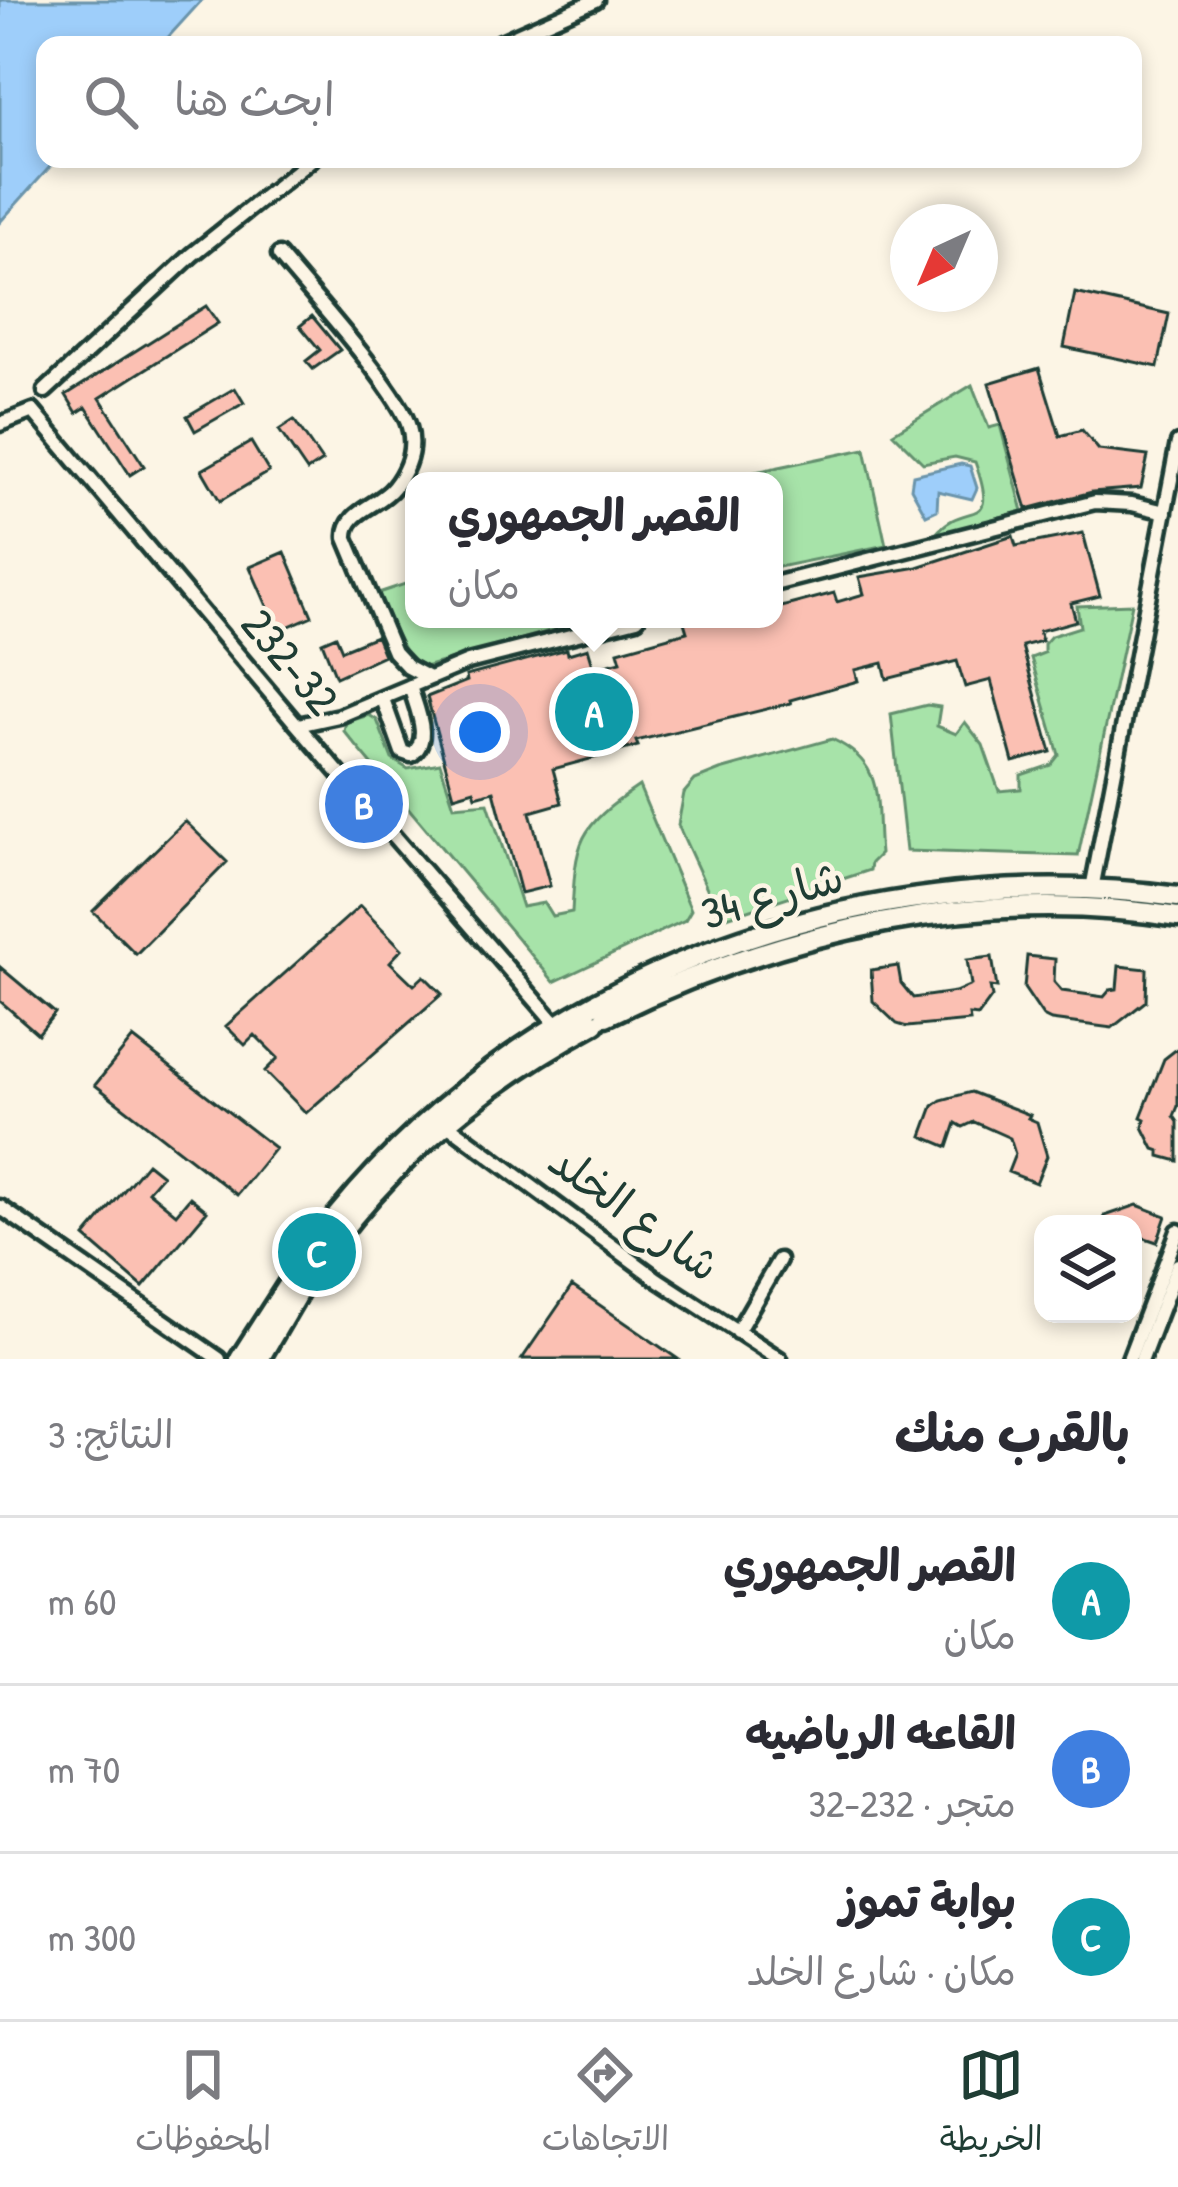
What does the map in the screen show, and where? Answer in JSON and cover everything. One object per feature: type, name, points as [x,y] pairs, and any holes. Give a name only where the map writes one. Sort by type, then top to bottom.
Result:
[{"type":"main road","name":"شارع 34","points":[[439,1119],[619,989],[688,959],[821,917],[960,893],[1092,889],[1178,897]]},
{"type":"main road","name":"شارع 34","points":[[562,1030],[600,1020],[726,964],[897,919],[1047,906],[1178,917]]},
{"type":"main road","points":[[324,1243],[378,1165],[439,1119]]},
{"type":"main road","points":[[240,1359],[309,1262],[260,1359]]},
{"type":"street","points":[[514,36],[596,0]]},
{"type":"street","points":[[45,392],[192,255],[301,168]]},
{"type":"street","points":[[279,255],[388,391],[410,427],[406,472]]},
{"type":"street","name":"232-32","points":[[0,424],[33,411],[562,1030]]},
{"type":"street","points":[[1092,889],[1178,443]]},
{"type":"street","points":[[405,473],[386,498],[351,518],[345,527],[346,538],[394,652],[427,677]]},
{"type":"street","points":[[783,582],[1095,502],[1165,512]]},
{"type":"street","points":[[298,725],[339,716],[468,662],[602,628]]},
{"type":"street","points":[[383,699],[402,752],[411,755],[424,740],[410,686]]},
{"type":"street","name":"شارع الخلد","points":[[439,1119],[657,1280],[780,1359]]},
{"type":"street","points":[[0,1208],[219,1359]]},
{"type":"street","points":[[1129,1359],[1178,1231]]},
{"type":"street","points":[[737,1332],[779,1260]]},
{"type":"street","points":[[1142,1359],[1178,1265]]},
{"type":"green space","points":[[972,385],[989,428],[1000,425],[1023,511],[935,535],[946,524],[981,507],[984,499],[975,462],[955,457],[923,463],[893,433]]},
{"type":"green space","points":[[865,449],[886,545],[783,566],[783,472],[755,472]]},
{"type":"green space","points":[[405,584],[405,628],[560,628],[425,667],[407,655],[375,594]]},
{"type":"green space","points":[[1132,604],[1078,856],[906,851],[891,714],[927,705],[940,707],[937,726],[956,734],[965,722],[983,745],[999,791],[1021,789],[1021,775],[1051,765],[1059,755],[1031,658],[1044,653],[1051,636],[1080,627],[1077,606]]},
{"type":"green space","points":[[369,715],[377,720],[392,759],[408,769],[440,763],[454,806],[488,803],[522,907],[544,903],[552,916],[572,912],[575,868],[592,825],[639,786],[691,910],[685,920],[554,982],[344,731],[346,722]]},
{"type":"green space","points":[[832,739],[850,749],[870,773],[880,854],[870,870],[721,919],[678,825],[684,793],[695,780],[720,770]]},
{"type":"water","points":[[0,0],[202,0],[169,36],[36,36],[36,168],[49,168],[0,222]]},
{"type":"water","points":[[970,466],[977,488],[972,499],[938,491],[937,510],[926,515],[911,488],[913,475]]},
{"type":"building","points":[[1075,293],[1169,314],[1158,367],[1064,347]]},
{"type":"building","points":[[206,306],[218,323],[100,398],[144,466],[130,475],[86,407],[77,413],[66,395]]},
{"type":"building","points":[[312,316],[340,350],[313,369],[306,361],[320,350],[300,326]]},
{"type":"building","points":[[1039,368],[1060,436],[1082,430],[1099,450],[1148,456],[1141,488],[1092,492],[1027,509],[989,383]]},
{"type":"building","points":[[235,388],[244,403],[195,431],[187,416]]},
{"type":"building","points":[[294,420],[322,461],[307,471],[279,430]]},
{"type":"building","points":[[251,442],[269,472],[220,501],[202,470]]},
{"type":"building","points":[[1083,533],[1100,596],[1071,603],[1076,621],[1039,631],[1042,641],[1022,646],[1051,752],[1013,762],[991,680],[965,687],[957,661],[887,679],[883,663],[855,670],[858,681],[791,703],[636,741],[638,746],[553,769],[562,803],[530,812],[550,886],[521,893],[494,791],[454,796],[427,697],[467,681],[466,676],[567,649],[568,654],[588,648],[594,668],[621,661],[618,651],[687,632],[686,628],[783,628],[783,607],[834,593],[837,602],[864,594],[859,577],[918,567],[1013,536],[1016,546]]},
{"type":"building","points":[[285,552],[312,616],[278,631],[250,567]]},
{"type":"building","points":[[336,636],[342,650],[376,636],[384,655],[336,677],[322,642]]},
{"type":"building","points":[[185,821],[227,862],[136,954],[93,911]]},
{"type":"building","points":[[360,906],[402,949],[390,962],[414,985],[424,976],[442,994],[306,1113],[265,1071],[278,1058],[255,1035],[245,1045],[226,1026]]},
{"type":"building","points":[[1027,956],[1055,959],[1054,982],[1062,991],[1104,997],[1117,989],[1119,966],[1147,969],[1146,1001],[1112,1028],[1051,1020],[1024,988]]},
{"type":"building","points":[[992,957],[997,988],[990,987],[992,997],[978,1016],[969,1015],[970,1021],[907,1027],[897,1024],[873,1001],[871,970],[898,966],[901,983],[913,998],[971,985],[967,960]]},
{"type":"building","points":[[0,967],[55,1013],[38,1034],[0,1001]]},
{"type":"building","points":[[133,1038],[275,1148],[237,1195],[95,1085]]},
{"type":"building","points":[[1178,1048],[1174,1116],[1178,1161],[1154,1149],[1141,1117],[1164,1059]]},
{"type":"building","points":[[971,1092],[1037,1122],[1047,1156],[1036,1183],[1008,1172],[1015,1154],[1010,1138],[974,1122],[963,1127],[956,1123],[948,1147],[922,1136],[933,1106]]},
{"type":"building","points":[[147,1163],[162,1175],[148,1191],[176,1214],[190,1197],[207,1211],[143,1287],[85,1237]]},
{"type":"building","points":[[1137,1205],[1166,1216],[1157,1242],[1142,1237],[1142,1215],[1108,1215]]},
{"type":"building","points":[[572,1286],[678,1359],[522,1359]]},
{"type":"place","name":"القصر الجمهوري","points":[[594,712]]},
{"type":"place","name":"القاعه الرياضيه","points":[[364,804]]},
{"type":"place","name":"بوابة تموز","points":[[317,1252]]}]
